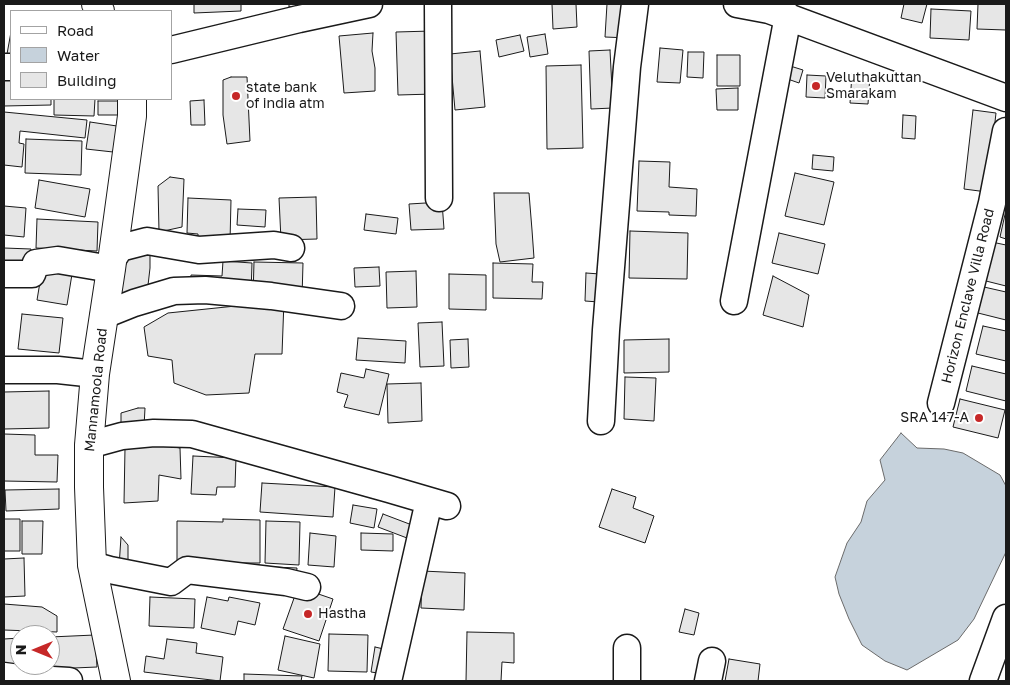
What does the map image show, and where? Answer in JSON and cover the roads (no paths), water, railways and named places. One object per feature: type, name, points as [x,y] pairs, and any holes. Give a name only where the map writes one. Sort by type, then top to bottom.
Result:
[{"type":"main road","name":"Mannamoola Road","points":[[116,681],[92,565],[89,445],[95,374],[132,116],[132,100]]},
{"type":"street","points":[[172,50],[369,4]]},
{"type":"street","points":[[438,4],[439,198]]},
{"type":"street","points":[[601,421],[626,68],[635,4]]},
{"type":"street","points":[[736,4],[769,10],[788,16],[1006,98]]},
{"type":"street","points":[[734,301],[788,16]]},
{"type":"street","name":"Horizon Enclave Villa Road","points":[[941,403],[992,204],[1006,131]]},
{"type":"street","points":[[4,274],[32,274],[36,263],[58,260],[112,264],[120,248],[147,241],[199,250],[274,245],[291,248]]},
{"type":"street","points":[[104,315],[134,303],[182,290],[205,290],[271,296],[341,306]]},
{"type":"street","points":[[4,370],[58,370],[95,374]]},
{"type":"street","points":[[89,445],[122,436],[154,433],[192,434],[438,504],[388,681]]},
{"type":"street","points":[[92,565],[171,582],[187,570],[286,582],[307,587]]},
{"type":"street","points":[[983,681],[1006,618]]},
{"type":"street","points":[[626,648],[627,681]]},
{"type":"street","points":[[4,676],[69,681]]},
{"type":"water","points":[[901,433],[917,448],[944,449],[963,453],[1000,475],[1006,486],[1006,552],[974,619],[958,640],[907,670],[885,661],[862,645],[839,594],[835,577],[847,543],[861,522],[867,501],[885,480],[880,460]]},
{"type":"place","name":"Veluthakuttan Smarakam","points":[[816,86]]},
{"type":"place","name":"state bank of india atm","points":[[236,96]]},
{"type":"place","name":"SRA 147-A","points":[[979,418]]},
{"type":"place","name":"Hastha","points":[[308,614]]}]
